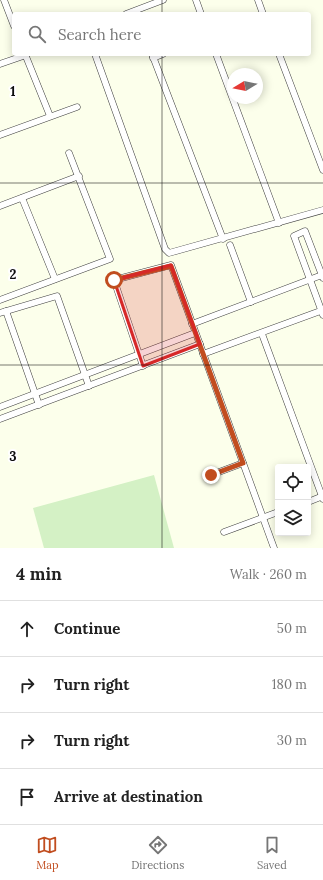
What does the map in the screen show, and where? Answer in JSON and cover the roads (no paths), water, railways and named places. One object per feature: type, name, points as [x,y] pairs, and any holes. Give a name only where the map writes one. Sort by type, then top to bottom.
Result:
[{"type":"street","points":[[4,0],[12,21]]},
{"type":"street","points":[[137,12],[163,0]]},
{"type":"street","points":[[196,0],[200,12]]},
{"type":"street","points":[[258,0],[262,12]]},
{"type":"street","points":[[0,64],[21,56]]},
{"type":"street","points":[[27,56],[50,116]]},
{"type":"street","points":[[96,56],[165,249],[169,253],[175,253],[323,210]]},
{"type":"street","points":[[153,56],[223,239]]},
{"type":"street","points":[[217,56],[279,223]]},
{"type":"street","points":[[280,56],[323,170]]},
{"type":"street","points":[[0,135],[77,107]]},
{"type":"street","points":[[1,298],[110,259],[69,153]]},
{"type":"street","points":[[0,206],[79,176]]},
{"type":"street","points":[[22,198],[55,279]]},
{"type":"street","points":[[192,324],[250,302],[310,280],[322,276],[305,231],[294,236],[310,280],[323,312],[203,354]]},
{"type":"street","points":[[230,245],[250,302]]},
{"type":"street","points":[[143,366],[114,280],[171,266],[274,548]]},
{"type":"street","points":[[39,405],[3,312],[57,296],[89,386]]},
{"type":"street","points":[[0,407],[195,333]]},
{"type":"street","points":[[262,334],[323,497],[311,501]]},
{"type":"street","points":[[0,420],[200,344]]},
{"type":"street","points":[[211,475],[243,463]]},
{"type":"street","points":[[224,532],[275,513]]}]
